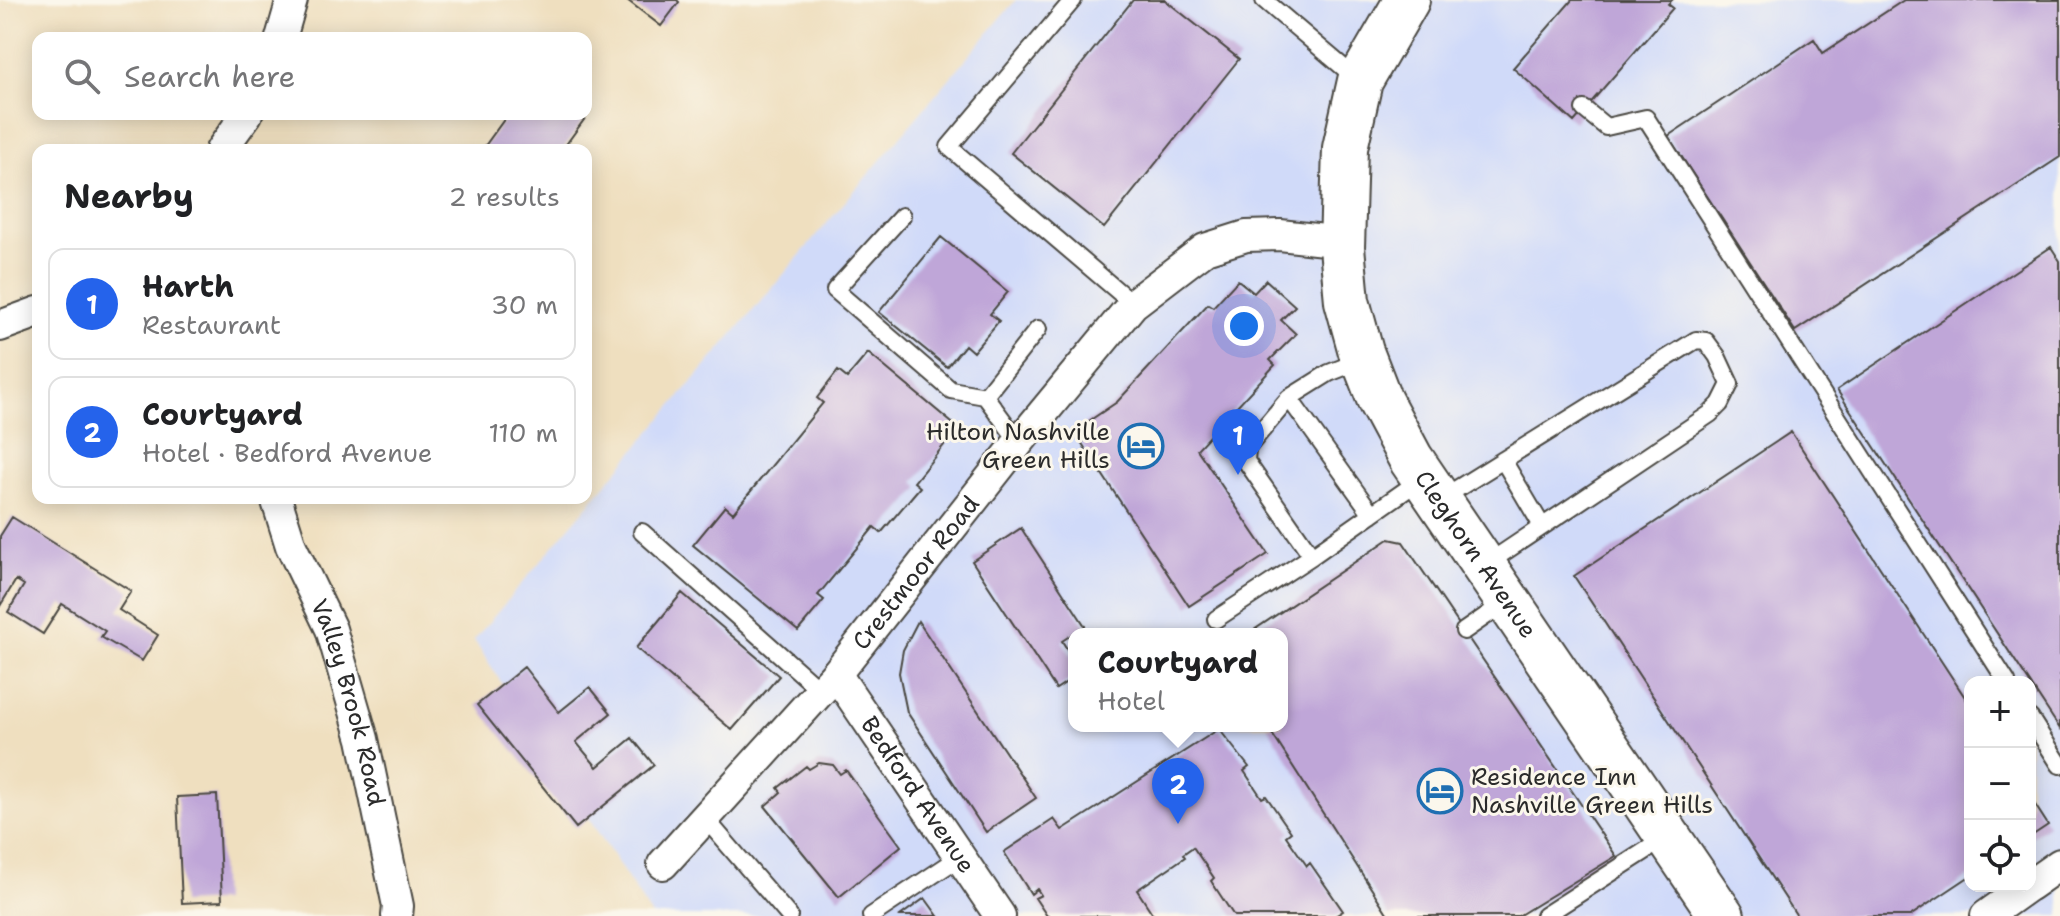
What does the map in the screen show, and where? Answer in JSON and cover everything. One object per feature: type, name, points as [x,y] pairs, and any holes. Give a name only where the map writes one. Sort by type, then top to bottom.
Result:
[{"type":"street","points":[[283,32],[292,0]]},
{"type":"street","points":[[1360,81],[1407,0]]},
{"type":"street","name":"Cleghorn Avenue","points":[[1360,81],[1345,148],[1342,242],[1347,301],[1363,359],[1380,401],[1411,459],[1668,836],[1713,910]]},
{"type":"street","points":[[226,144],[244,120]]},
{"type":"street","points":[[248,120],[248,144]]},
{"type":"street","name":"Crestmoor Road","points":[[663,864],[828,682],[1133,304],[1205,249],[1246,236],[1280,235],[1342,242]]},
{"type":"street","points":[[0,326],[32,314]]},
{"type":"street","name":"Valley Brook Road","points":[[278,504],[291,546],[331,629],[363,739],[398,906],[397,916]]},
{"type":"street","name":"Bedford Avenue","points":[[828,682],[960,857],[1000,916]]},
{"type":"street","points":[[2036,880],[2060,864]]},
{"type":"street","points":[[2002,912],[2022,892]]},
{"type":"lane","points":[[1073,0],[949,147],[1133,304]]},
{"type":"lane","points":[[1264,0],[1360,81]]},
{"type":"lane","points":[[1584,109],[1606,127],[1646,118],[2003,676]]},
{"type":"lane","points":[[902,216],[835,290],[951,390],[985,396],[1019,442]]},
{"type":"lane","points":[[985,396],[1038,329]]},
{"type":"lane","points":[[1216,619],[1372,514],[1503,460],[1696,340],[1706,341],[1730,384],[1720,404],[1710,414],[1483,566]]},
{"type":"lane","points":[[1312,556],[1246,461],[1247,448],[1289,398],[1329,373],[1363,359]]},
{"type":"lane","points":[[1289,398],[1372,514]]},
{"type":"lane","points":[[1503,460],[1542,526]]},
{"type":"lane","points":[[642,532],[828,682]]},
{"type":"lane","points":[[1464,631],[1508,601]]},
{"type":"lane","points":[[2036,727],[2060,765]]},
{"type":"lane","points":[[705,818],[789,916]]},
{"type":"lane","points":[[1544,916],[1668,836]]},
{"type":"lane","points":[[871,916],[960,857]]},
{"type":"shaded area","points":[[1016,0],[2060,0],[2060,916],[652,916],[474,640]]},
{"type":"building","points":[[627,0],[677,0],[679,2],[661,26]]},
{"type":"building","points":[[1133,0],[1165,0],[1239,59],[1104,228],[1011,153]]},
{"type":"building","points":[[1572,0],[1672,0],[1668,4],[1673,8],[1574,122],[1513,68]]},
{"type":"building","points":[[1904,0],[2060,0],[2060,157],[1795,331],[1668,136],[1814,39],[1823,53]]},
{"type":"building","points":[[504,120],[584,120],[566,144],[486,144]]},
{"type":"building","points":[[941,237],[1008,292],[990,314],[999,321],[973,352],[965,345],[947,367],[879,312]]},
{"type":"building","points":[[2051,247],[2060,261],[2060,729],[2036,693],[2036,676],[2025,676],[1837,390]]},
{"type":"building","name":"Hilton Nashville Green Hills","points":[[1238,280],[1254,293],[1266,280],[1295,306],[1281,320],[1296,334],[1270,360],[1275,365],[1197,449],[1268,554],[1189,606],[1081,442],[1091,438],[1083,425],[1117,402],[1208,304],[1213,307]]},
{"type":"building","points":[[868,353],[958,428],[914,482],[920,487],[881,533],[874,527],[818,595],[824,600],[798,631],[693,545],[725,506],[733,513],[823,403],[817,398],[838,371],[847,378]]},
{"type":"building","points":[[1791,432],[1964,696],[1964,880],[1910,916],[1797,916],[1574,576]]},
{"type":"building","points":[[12,517],[131,591],[119,610],[158,635],[142,661],[101,637],[105,631],[62,604],[43,634],[8,612],[24,585],[16,580],[0,606],[0,536]]},
{"type":"building","points":[[1021,528],[1085,626],[1068,628],[1068,637],[1062,641],[1068,650],[1068,681],[1056,689],[972,561]]},
{"type":"building","name":"Residence Inn Nashville Green Hills","points":[[1389,539],[1403,542],[1616,856],[1518,916],[1389,916],[1271,732],[1288,732],[1288,628],[1257,628]]},
{"type":"building","points":[[682,593],[779,676],[732,730],[636,648]]},
{"type":"building","points":[[918,621],[1036,798],[986,832],[907,712],[899,673],[903,650]]},
{"type":"building","points":[[524,667],[559,712],[590,687],[611,713],[576,742],[597,767],[632,738],[654,765],[576,828],[477,705]]},
{"type":"building","points":[[1214,732],[1221,732],[1249,767],[1244,771],[1262,798],[1266,796],[1291,832],[1286,836],[1307,866],[1310,863],[1343,911],[1335,916],[1234,916],[1193,847],[1183,854],[1185,857],[1137,890],[1154,916],[1047,916],[1035,898],[1041,895],[1037,889],[1031,894],[1004,852],[1054,819],[1062,830]]},
{"type":"building","points":[[819,763],[833,765],[840,774],[846,770],[901,846],[839,897],[765,806],[781,792],[778,788],[806,766],[809,769]]},
{"type":"building","points":[[217,795],[222,901],[182,903],[177,797]]},
{"type":"building","points":[[2036,806],[2048,825],[2036,833]]},
{"type":"building","points":[[925,898],[938,916],[900,916]]},
{"type":"place","name":"Hilton Nashville Green Hills","points":[[1141,446]]},
{"type":"place","name":"Harth","points":[[1238,475]]},
{"type":"place","name":"Residence Inn Nashville Green Hills","points":[[1440,791]]},
{"type":"place","name":"Courtyard","points":[[1178,824]]}]
